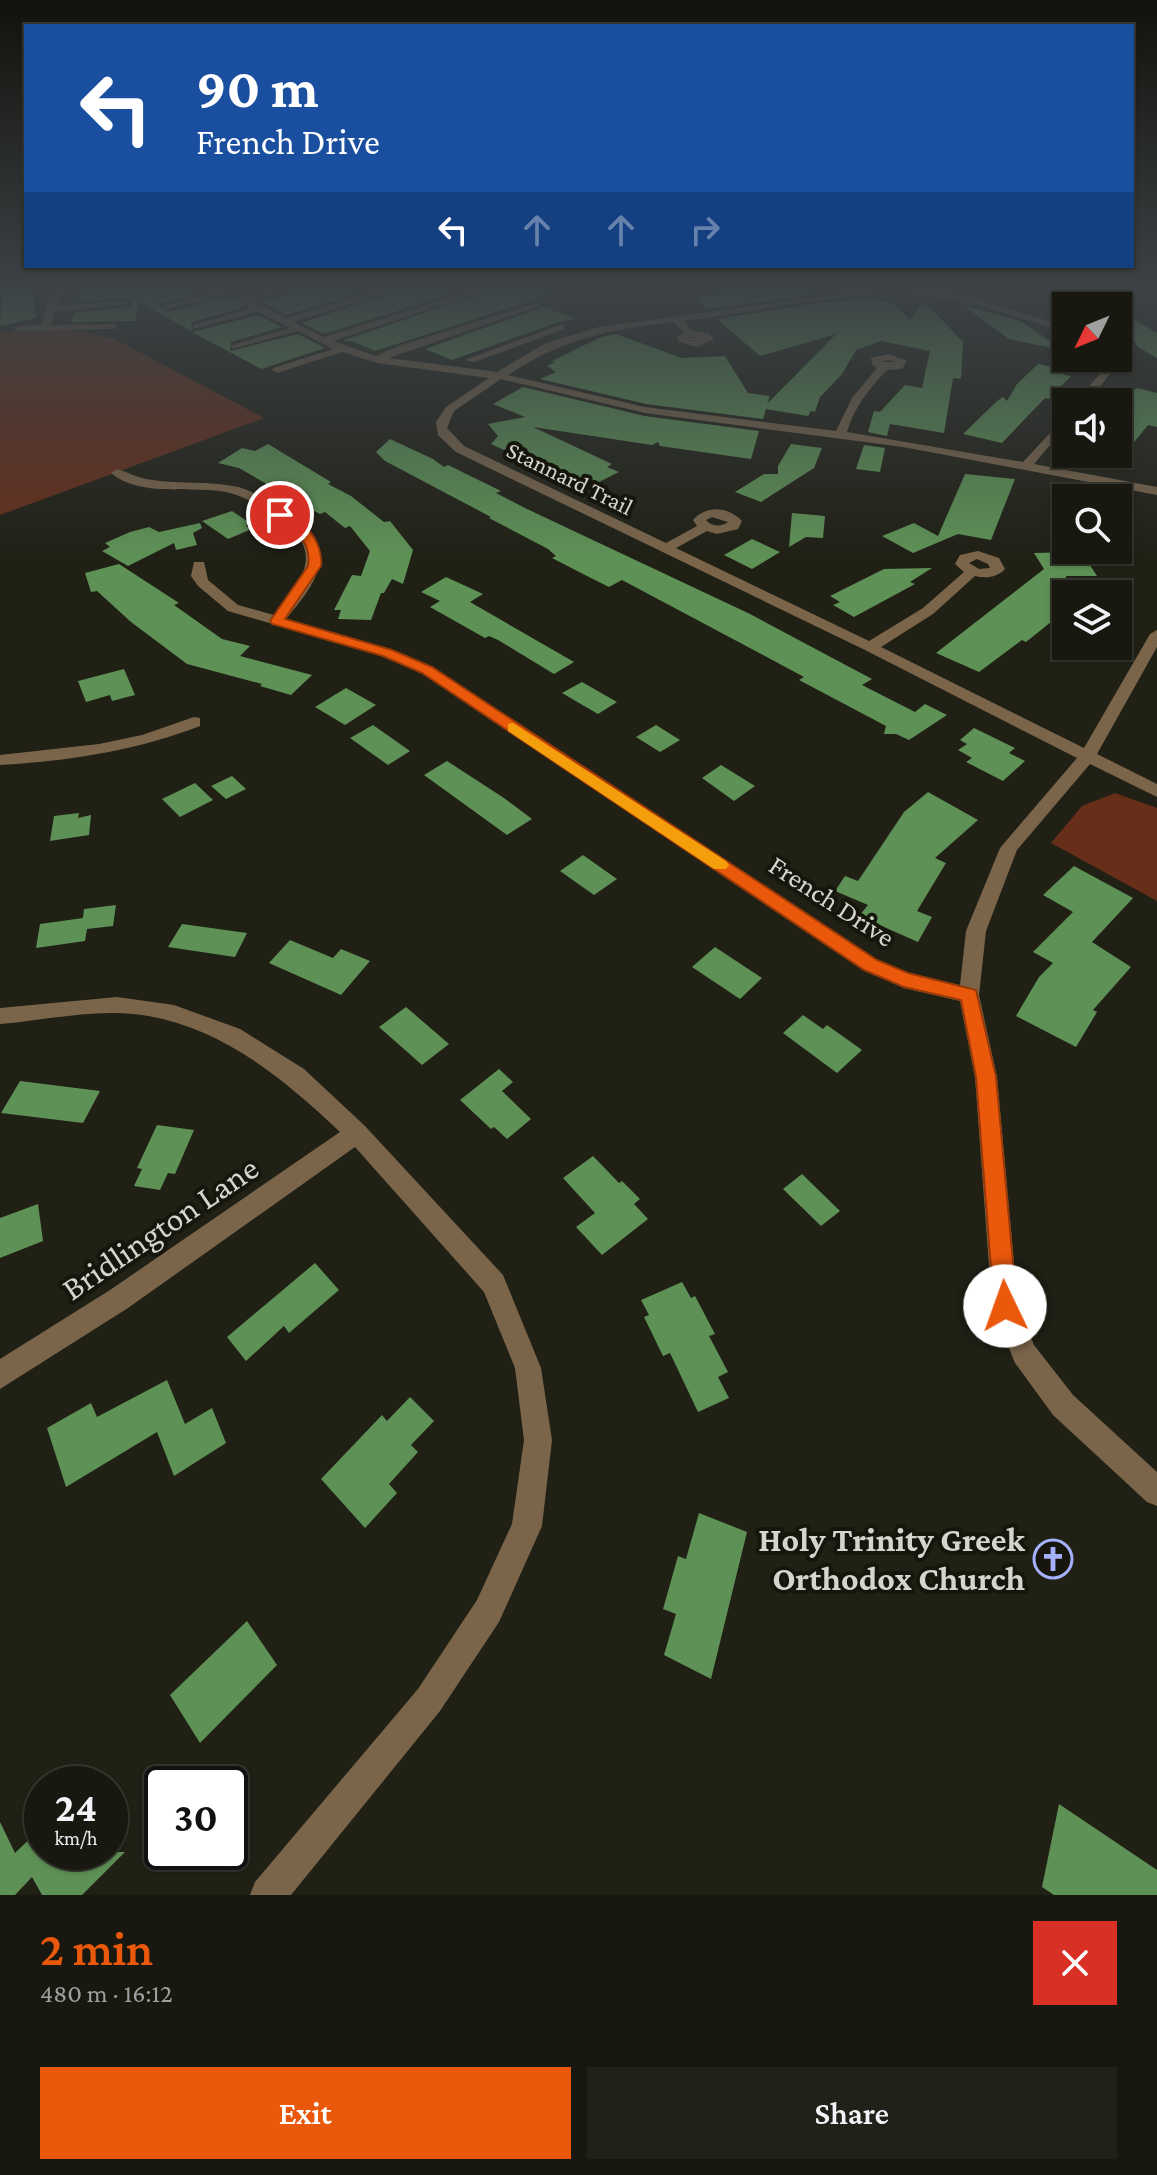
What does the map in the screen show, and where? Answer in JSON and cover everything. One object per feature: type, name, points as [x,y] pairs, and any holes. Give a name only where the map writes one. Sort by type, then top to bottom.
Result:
[{"type":"street","name":"Stannard Trail","points":[[494,380],[445,414],[441,429],[451,443],[1157,791]]},
{"type":"street","points":[[519,380],[645,410],[840,435],[1027,465],[1157,491]]},
{"type":"street","points":[[840,435],[854,399],[871,380]]},
{"type":"street","points":[[1027,465],[1052,436]]},
{"type":"street","points":[[117,473],[153,484],[237,491],[303,529],[315,546],[314,566],[277,621]]},
{"type":"street","points":[[667,548],[705,527]]},
{"type":"street","name":"French Drive","points":[[199,565],[198,576],[218,598],[243,612],[387,653],[427,670],[871,965],[904,980],[969,995]]},
{"type":"street","points":[[870,647],[928,611],[972,572]]},
{"type":"street","points":[[1157,634],[1088,756],[1009,848],[976,931],[969,995],[986,1077],[1005,1306],[1024,1354],[1063,1405],[1157,1492]]},
{"type":"street","points":[[0,760],[60,756],[129,744],[168,734],[194,722]]},
{"type":"street","points":[[0,1016],[117,1005],[174,1013],[232,1035],[296,1076],[357,1133],[494,1284],[528,1368],[538,1440],[527,1526],[488,1611],[429,1700],[268,1895]]},
{"type":"street","name":"Bridlington Lane","points":[[0,1375],[126,1294],[357,1133]]},
{"type":"shaded area","points":[[0,380],[193,380],[264,418],[0,515]]},
{"type":"shaded area","points":[[1115,793],[1157,808],[1157,901],[1051,843],[1082,806]]},
{"type":"building","points":[[546,380],[740,380],[748,393],[770,396],[767,404],[790,380],[836,380],[820,397],[815,412],[811,411],[808,416],[766,409],[763,419],[646,404]]},
{"type":"building","points":[[924,380],[953,380],[944,433],[890,424],[887,436],[868,432],[874,411],[880,412],[905,385],[922,388]]},
{"type":"building","points":[[1021,380],[1067,380],[1060,388],[1052,388],[1052,396],[1045,398],[1002,443],[963,434],[997,401],[1003,397],[1007,401]]},
{"type":"building","points":[[523,387],[645,416],[759,431],[751,459],[660,446],[658,442],[652,445],[533,427],[612,464],[607,467],[619,472],[587,488],[491,444],[498,436],[488,424],[525,417],[493,404]]},
{"type":"building","points":[[1137,388],[1157,393],[1157,427],[1148,425],[1132,445],[1132,391]]},
{"type":"building","points":[[390,439],[444,467],[448,465],[501,491],[496,493],[527,509],[750,614],[872,679],[862,685],[915,712],[925,704],[947,715],[909,740],[896,734],[884,734],[886,726],[799,680],[804,677],[622,580],[609,587],[552,558],[556,556],[548,549],[385,461],[376,452]]},
{"type":"building","points":[[268,444],[331,482],[328,484],[351,496],[384,522],[390,521],[413,550],[403,584],[392,579],[381,593],[371,620],[338,619],[341,610],[334,610],[352,575],[361,576],[370,551],[350,526],[345,528],[325,512],[320,514],[308,508],[239,468],[218,463],[242,448],[255,451]]},
{"type":"building","points":[[791,444],[822,448],[814,468],[761,502],[735,492],[764,474],[778,474],[778,466]]},
{"type":"building","points":[[864,445],[885,448],[880,472],[856,469]]},
{"type":"building","points":[[965,474],[1015,479],[991,540],[958,534],[913,553],[882,536],[914,523],[938,536]]},
{"type":"building","points":[[232,511],[250,523],[246,526],[252,529],[228,539],[202,521]]},
{"type":"building","points":[[792,513],[825,516],[823,538],[806,537],[789,547]]},
{"type":"building","points":[[200,523],[202,528],[193,533],[197,545],[176,550],[174,543],[128,566],[102,551],[110,547],[105,543],[130,532],[149,527],[159,532]]},
{"type":"building","points":[[752,539],[780,552],[752,569],[724,555]]},
{"type":"building","points":[[1034,553],[1052,553],[1052,564],[1089,564],[1097,576],[1066,576],[1066,580],[1052,580],[1052,621],[979,672],[936,653],[1044,569]]},
{"type":"building","points":[[119,564],[179,603],[174,605],[222,639],[250,646],[240,656],[312,675],[291,695],[187,664],[131,622],[97,591],[91,592],[85,573]]},
{"type":"building","points":[[932,568],[910,582],[915,584],[854,617],[833,605],[840,602],[830,596],[884,569]]},
{"type":"building","points":[[446,577],[483,594],[470,602],[574,662],[554,674],[498,640],[489,636],[485,638],[430,607],[440,601],[421,592]]},
{"type":"building","points":[[124,669],[135,695],[112,701],[110,695],[86,702],[78,681]]},
{"type":"building","points":[[582,682],[617,702],[598,714],[562,693]]},
{"type":"building","points":[[346,688],[376,705],[345,725],[315,707]]},
{"type":"building","points":[[373,725],[410,751],[388,765],[350,738]]},
{"type":"building","points":[[656,725],[680,740],[660,752],[636,737]]},
{"type":"building","points":[[974,728],[1015,748],[1009,753],[1025,761],[1003,781],[966,762],[972,758],[958,750],[967,744],[960,740]]},
{"type":"building","points":[[447,761],[532,819],[507,835],[424,775]]},
{"type":"building","points":[[721,765],[755,786],[734,801],[702,778]]},
{"type":"building","points":[[232,776],[246,789],[226,799],[211,786]]},
{"type":"building","points":[[195,783],[213,800],[180,817],[162,799]]},
{"type":"building","points":[[928,792],[978,820],[935,858],[946,863],[917,911],[932,917],[918,942],[859,916],[868,905],[835,891],[845,876],[858,881],[904,812]]},
{"type":"building","points":[[79,813],[78,818],[91,815],[89,835],[50,841],[54,816]]},
{"type":"building","points":[[583,855],[617,879],[594,895],[560,871]]},
{"type":"building","points":[[1074,866],[1133,898],[1092,942],[1131,967],[1093,1010],[1097,1012],[1076,1047],[1016,1016],[1039,977],[1053,963],[1033,952],[1073,912],[1043,895]]},
{"type":"building","points":[[116,905],[113,926],[87,929],[85,941],[36,948],[40,924],[83,918],[84,909]]},
{"type":"building","points":[[182,924],[247,933],[235,957],[168,947]]},
{"type":"building","points":[[290,940],[333,958],[341,949],[370,961],[341,995],[269,963]]},
{"type":"building","points":[[715,947],[762,978],[740,999],[692,967]]},
{"type":"building","points":[[406,1007],[449,1044],[422,1065],[379,1027]]},
{"type":"building","points":[[803,1015],[823,1029],[827,1025],[862,1050],[837,1073],[783,1033]]},
{"type":"building","points":[[499,1069],[513,1082],[502,1091],[531,1119],[507,1139],[494,1127],[491,1129],[460,1100]]},
{"type":"building","points":[[20,1081],[100,1091],[83,1123],[1,1113]]},
{"type":"building","points":[[157,1125],[194,1130],[175,1174],[168,1173],[160,1190],[134,1186],[142,1169],[137,1168]]},
{"type":"building","points":[[593,1156],[640,1199],[634,1204],[648,1219],[602,1255],[576,1227],[595,1213],[563,1178]]},
{"type":"building","points":[[802,1174],[840,1211],[821,1226],[783,1189]]},
{"type":"building","points":[[38,1204],[43,1241],[0,1258],[0,1218]]},
{"type":"building","points":[[315,1263],[339,1290],[289,1333],[284,1326],[246,1361],[227,1337]]},
{"type":"building","points":[[682,1282],[691,1298],[695,1296],[715,1334],[709,1336],[728,1372],[718,1377],[729,1398],[698,1412],[670,1353],[663,1356],[644,1317],[649,1315],[641,1300]]},
{"type":"building","points":[[167,1380],[185,1424],[212,1408],[226,1443],[174,1476],[157,1432],[66,1487],[47,1428],[91,1403],[97,1417]]},
{"type":"building","points":[[410,1397],[434,1421],[411,1445],[418,1452],[389,1484],[397,1493],[365,1528],[321,1479],[382,1415],[387,1421]]},
{"type":"building","points":[[699,1513],[747,1532],[711,1679],[664,1655],[676,1614],[663,1609],[678,1556],[686,1559]]},
{"type":"building","points":[[247,1621],[277,1665],[200,1743],[170,1695]]},
{"type":"building","points":[[1059,1804],[1157,1870],[1157,1895],[1054,1895],[1042,1887]]},
{"type":"building","points":[[0,1822],[15,1853],[24,1844],[24,1870],[107,1870],[82,1895],[42,1895],[32,1877],[15,1895],[0,1895]]},
{"type":"slow traffic","points":[[513,728],[720,865]]},
{"type":"place","name":"Holy Trinity Greek Orthodox Church","points":[[1053,1559]]},
{"type":"route","points":[[280,515],[303,529],[315,546],[316,555],[314,566],[277,621],[387,653],[427,670],[871,965],[904,980],[969,995],[986,1077],[1005,1306]]}]
